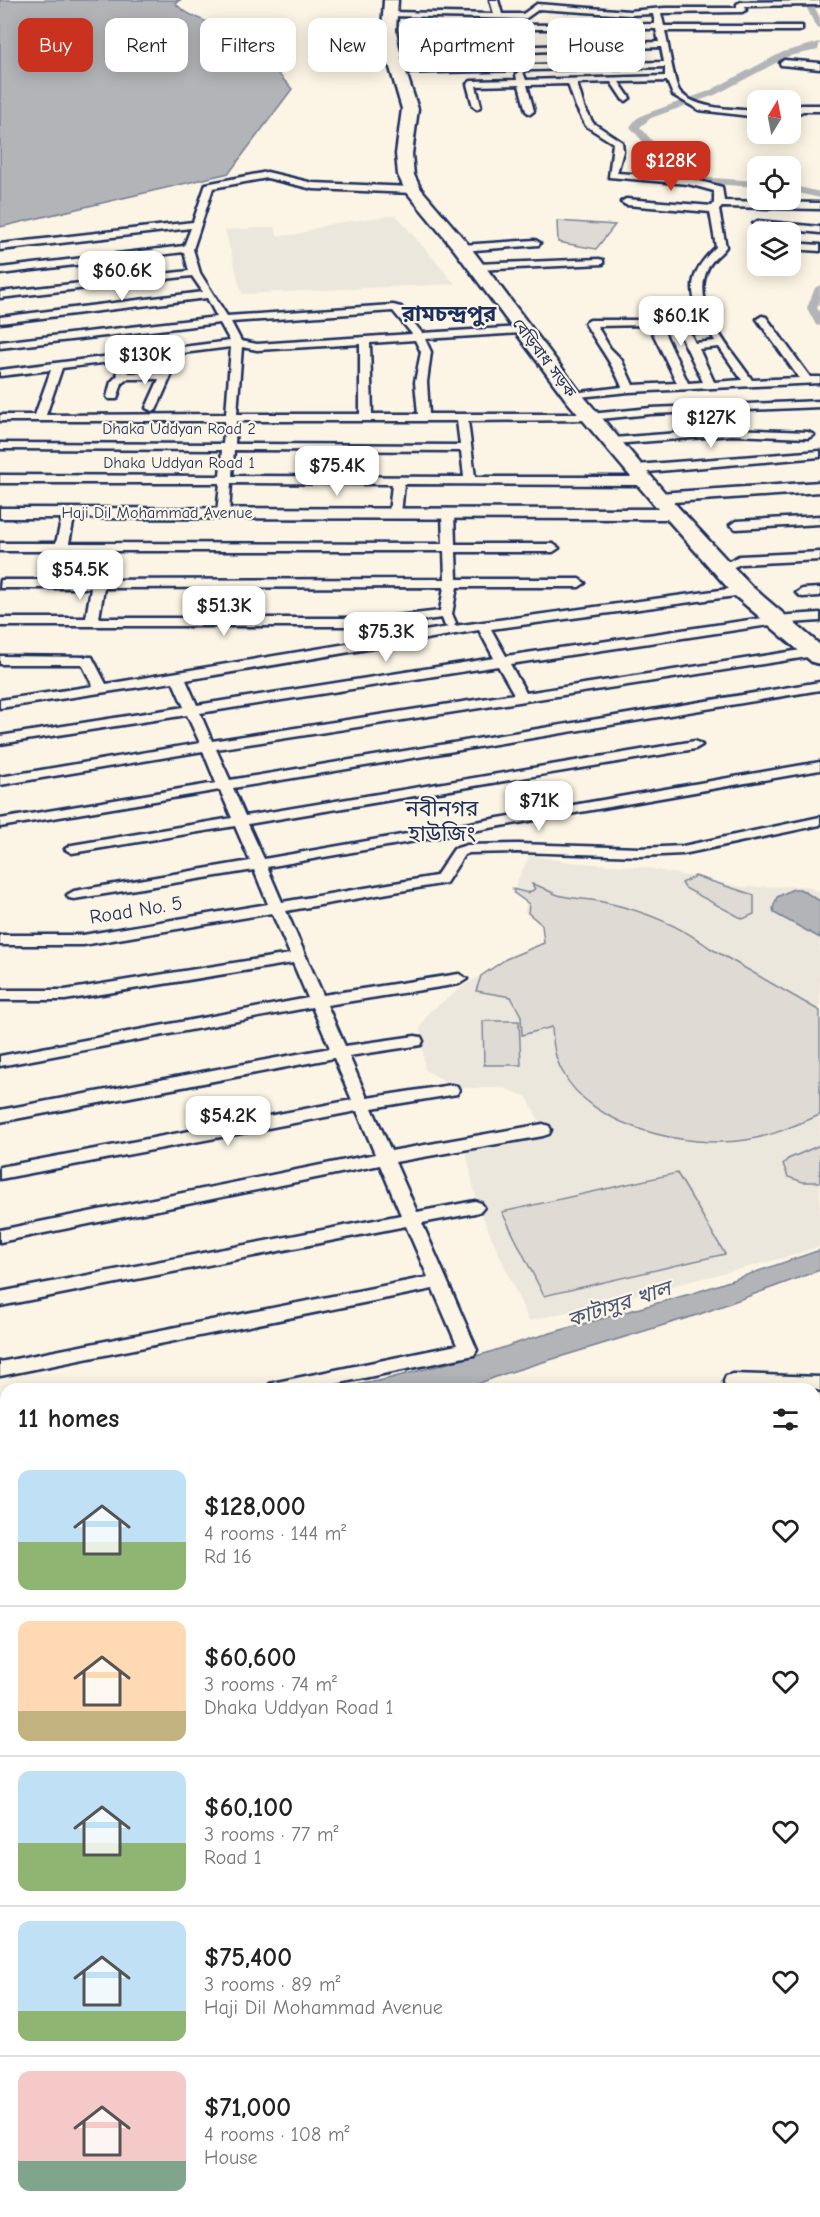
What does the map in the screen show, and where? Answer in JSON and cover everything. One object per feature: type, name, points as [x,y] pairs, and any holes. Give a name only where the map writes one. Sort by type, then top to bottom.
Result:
[{"type":"highway","name":"বেড়িবাধ সড়ক","points":[[390,7],[393,54],[399,69]]},
{"type":"highway","name":"বেড়িবাধ সড়ক","points":[[400,72],[410,109],[404,154],[406,175],[413,190],[477,267],[573,396],[614,441],[666,506],[743,591],[817,652]]},
{"type":"street","points":[[494,0],[498,15]]},
{"type":"street","points":[[623,0],[630,13]]},
{"type":"street","points":[[666,0],[671,10]]},
{"type":"street","points":[[390,7],[436,15],[525,17],[536,3],[582,4],[630,13],[671,10],[742,10],[740,2],[819,3]]},
{"type":"street","points":[[656,11],[669,64],[670,78],[679,95],[700,106],[747,113]]},
{"type":"street","points":[[535,29],[799,28]]},
{"type":"street","points":[[535,50],[664,44]]},
{"type":"street","points":[[393,54],[399,54]]},
{"type":"street","points":[[784,63],[820,66]]},
{"type":"street","points":[[535,68],[669,64]]},
{"type":"street","points":[[520,72],[530,111]]},
{"type":"street","points":[[477,106],[471,84],[572,83],[670,78]]},
{"type":"street","points":[[614,81],[626,98]]},
{"type":"street","points":[[572,83],[580,107],[590,124],[617,142],[618,150],[612,175],[687,180],[719,189],[716,207],[721,247],[717,254],[708,259],[698,279],[702,306],[722,344],[749,383]]},
{"type":"street","points":[[801,108],[820,108]]},
{"type":"street","points":[[224,514],[237,343],[210,294],[195,273],[188,249],[209,186],[267,175],[292,183],[313,186],[413,190]]},
{"type":"street","points":[[626,202],[716,207],[820,206]]},
{"type":"street","points":[[0,271],[197,224]]},
{"type":"street","points":[[801,228],[820,230]]},
{"type":"street","points":[[462,248],[535,243]]},
{"type":"street","points":[[0,247],[188,249]]},
{"type":"street","points":[[106,247],[157,327]]},
{"type":"street","points":[[801,247],[820,248]]},
{"type":"street","points":[[477,267],[599,262]]},
{"type":"street","points":[[0,295],[125,279],[195,273]]},
{"type":"street","points":[[0,373],[117,358],[157,327],[210,294]]},
{"type":"street","points":[[0,345],[224,319],[393,308],[397,309],[418,335],[426,352],[422,382],[424,419]]},
{"type":"street","points":[[762,319],[807,381]]},
{"type":"street","points":[[0,320],[157,327],[257,347],[522,330]]},
{"type":"street","points":[[630,388],[616,359],[606,350],[590,322],[652,322],[684,386]]},
{"type":"street","points":[[710,385],[683,330],[712,327]]},
{"type":"street","points":[[365,340],[366,419]]},
{"type":"street","points":[[692,346],[722,344]]},
{"type":"street","points":[[117,358],[123,376]]},
{"type":"street","points":[[39,419],[57,367]]},
{"type":"street","points":[[113,397],[117,382],[123,376],[166,376],[152,408]]},
{"type":"street","points":[[573,396],[630,388],[820,380]]},
{"type":"street","points":[[0,418],[590,417],[651,411],[820,404]]},
{"type":"street","points":[[462,418],[470,480]]},
{"type":"street","points":[[614,441],[732,432],[808,435]]},
{"type":"street","name":"Dhaka Uddyan Road 2","points":[[0,446],[228,445],[466,448]]},
{"type":"street","name":"Dhaka Uddyan Road 1","points":[[0,479],[470,480],[641,475],[820,454]]},
{"type":"street","points":[[395,514],[398,480]]},
{"type":"street","name":"Haji Dil Mohammad Avenue","points":[[0,513],[395,514],[666,506],[820,486]]},
{"type":"street","points":[[54,584],[69,513]]},
{"type":"street","points":[[448,513],[451,583],[446,614],[452,630]]},
{"type":"street","points":[[736,525],[820,520]]},
{"type":"street","points":[[0,548],[553,548]]},
{"type":"street","points":[[721,568],[739,560],[820,556]]},
{"type":"street","points":[[2,584],[579,583]]},
{"type":"street","points":[[92,622],[98,584]]},
{"type":"street","points":[[0,704],[452,630],[743,591]]},
{"type":"street","points":[[802,592],[820,592]]},
{"type":"street","points":[[0,622],[379,622],[446,614]]},
{"type":"street","points":[[0,740],[502,661],[776,620],[820,617]]},
{"type":"street","points":[[483,626],[522,697]]},
{"type":"street","points":[[0,781],[207,746],[817,652]]},
{"type":"street","points":[[0,660],[87,660],[101,688]]},
{"type":"street","points":[[178,676],[468,1350],[306,1383]]},
{"type":"street","points":[[0,823],[820,686]]},
{"type":"street","points":[[72,849],[695,745]]},
{"type":"street","points":[[74,895],[452,832],[820,766]]},
{"type":"street","points":[[452,832],[462,835],[471,849],[518,848],[640,852],[683,850],[820,821]]},
{"type":"street","name":"Road No. 5","points":[[0,940],[83,940],[441,880],[459,852],[471,849]]},
{"type":"street","points":[[0,995],[64,995],[298,957]]},
{"type":"street","points":[[0,1061],[318,1002],[459,979]]},
{"type":"street","points":[[0,1116],[339,1052],[415,1041]]},
{"type":"street","points":[[0,1173],[362,1104],[451,1090]]},
{"type":"street","points":[[0,1236],[385,1158],[543,1130]]},
{"type":"street","points":[[0,1299],[475,1207]]},
{"type":"street","points":[[0,1369],[438,1281]]},
{"type":"street","points":[[733,1383],[733,1381],[791,1383]]},
{"type":"shaded area","points":[[0,0],[180,0],[175,3],[200,19],[200,72],[276,72],[292,89],[229,173],[0,227]]},
{"type":"shaded area","points":[[396,215],[455,284],[242,294],[225,230],[275,227],[278,236],[298,234],[329,224]]},
{"type":"shaded area","points":[[557,221],[615,225],[596,249],[558,242]]},
{"type":"shaded area","points":[[530,855],[569,862],[642,867],[742,887],[807,886],[820,893],[820,1246],[784,1258],[529,1321],[477,1204],[466,1152],[547,1136],[527,1097],[504,1088],[457,1088],[425,1070],[420,1028],[428,1013],[461,988],[506,959],[544,943],[542,925],[525,912],[526,902],[514,893],[516,883]]},
{"type":"shaded area","points":[[695,876],[754,895],[754,914],[743,919],[685,888],[682,883]]},
{"type":"shaded area","points":[[532,884],[558,895],[617,905],[659,919],[686,932],[820,1011],[820,1115],[765,1136],[723,1142],[670,1137],[643,1130],[595,1107],[576,1091],[562,1071],[553,1044],[552,1027],[522,1035],[521,1016],[511,997],[476,991],[481,976],[506,959],[544,943],[542,925],[528,913],[529,904],[514,893],[513,889],[528,893],[535,889]]},
{"type":"shaded area","points":[[793,889],[800,889],[820,901],[820,938],[774,913],[773,908],[777,897]]},
{"type":"shaded area","points":[[483,1021],[519,1021],[521,1065],[484,1065]]},
{"type":"shaded area","points":[[820,1145],[820,1182],[803,1182],[788,1177],[783,1164],[788,1159]]},
{"type":"shaded area","points":[[677,1173],[725,1254],[544,1296],[502,1212]]},
{"type":"shaded area","points":[[820,1250],[820,1270],[700,1314],[480,1383],[367,1383],[487,1353],[697,1292]]},
{"type":"waterway","name":"কাটাসুর খাল","points":[[807,0],[820,27]]},
{"type":"waterway","name":"কাটাসুর খাল","points":[[747,183],[695,180],[663,170],[656,163],[650,144],[635,127],[639,121],[648,116],[712,93],[786,54],[820,45]]},
{"type":"waterway","name":"কাটাসুর খাল","points":[[801,191],[820,195]]},
{"type":"waterway","name":"কাটাসুর খাল","points":[[820,288],[812,308],[820,323]]},
{"type":"district","name":"রামচন্দ্রপুর","points":[[449,314]]},
{"type":"district","name":"নবীনগর হাউজিং","points":[[442,822]]}]
